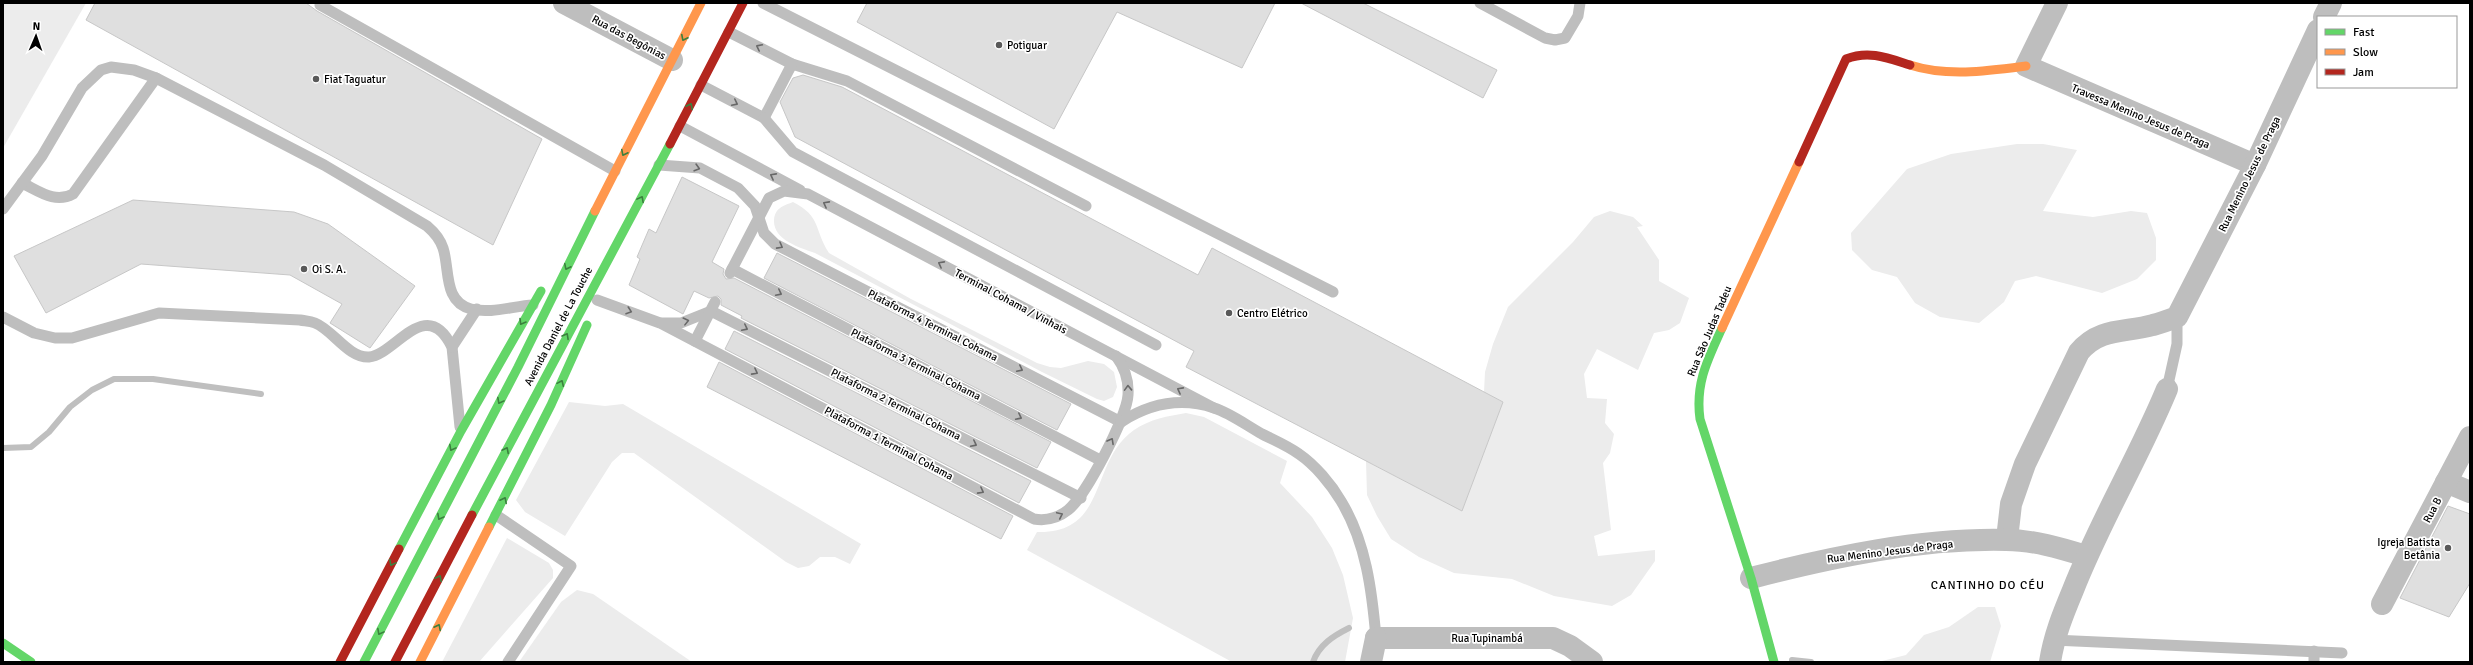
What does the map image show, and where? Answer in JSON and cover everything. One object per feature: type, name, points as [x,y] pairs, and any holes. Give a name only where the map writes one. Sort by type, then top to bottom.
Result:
[{"type":"main road","name":"Avenida Daniel de La Touche","points":[[364,662],[518,367],[603,194],[702,3]]},
{"type":"main road","name":"Avenida Daniel de La Touche","points":[[395,662],[540,383],[680,126],[743,3]]},
{"type":"main road","name":"Rua São Judas Tadeu","points":[[1774,662],[1751,578],[1700,419],[1698,388],[1704,368],[1830,89],[1846,59],[1867,53],[1889,57],[1918,68],[1967,72],[2026,66]]},
{"type":"main road","points":[[556,268],[603,194]]},
{"type":"main road","points":[[420,662],[551,405],[591,315],[622,232]]},
{"type":"main road","points":[[340,662],[460,431],[548,281]]},
{"type":"main road","points":[[3,643],[31,662]]},
{"type":"street","name":"Rua das Begônias","points":[[564,3],[672,60]]},
{"type":"street","points":[[2026,66],[2057,3]]},
{"type":"street","points":[[2324,16],[2330,3]]},
{"type":"street","name":"Rua Menino Jesus de Praga","points":[[2177,317],[2255,165],[2317,32]]},
{"type":"street","name":"Travessa Menino Jesus de Praga","points":[[2026,66],[2255,165]]},
{"type":"street","points":[[2006,540],[2011,504],[2025,464],[2079,352],[2088,341],[2099,335],[2153,325],[2177,317]]},
{"type":"street","name":"Rua Menino Jesus de Praga","points":[[2050,662],[2053,640],[2086,556],[2151,427],[2167,389]]},
{"type":"street","name":"Rua B","points":[[2382,604],[2470,437]]},
{"type":"street","points":[[2446,482],[2470,492]]},
{"type":"street","name":"Rua Menino Jesus de Praga","points":[[1751,578],[1826,558],[1882,550],[2006,540],[2054,547],[2086,556]]},
{"type":"street","points":[[1371,662],[1376,638]]},
{"type":"street","points":[[1376,638],[1377,662]]},
{"type":"street","name":"Rua Tupinambá","points":[[1376,638],[1553,638],[1570,646],[1592,662]]},
{"type":"lane","points":[[763,3],[1333,292]]},
{"type":"lane","points":[[1480,3],[1545,38],[1555,40],[1565,38],[1578,16],[1580,3]]},
{"type":"lane","points":[[320,5],[615,171]]},
{"type":"lane","points":[[728,32],[792,64],[847,81],[1086,206]]},
{"type":"lane","points":[[764,118],[792,64]]},
{"type":"lane","points":[[3,209],[42,156],[82,88],[101,70],[111,67],[121,67],[156,78],[324,165],[427,226],[438,238],[444,249],[450,289],[461,303],[470,309],[533,305]]},
{"type":"lane","points":[[22,183],[57,199],[65,199],[73,194],[156,78]]},
{"type":"lane","points":[[701,85],[764,118],[793,152],[1156,345]]},
{"type":"lane","name":"Terminal Cohama / Vinhais","points":[[680,126],[1299,454],[1323,478],[1341,501],[1365,563],[1371,585],[1376,638]]},
{"type":"lane","points":[[659,165],[700,168],[738,188],[755,206],[759,215]]},
{"type":"lane","name":"Terminal Cohama / Vinhais","points":[[731,271],[766,201],[776,193],[789,190],[808,194]]},
{"type":"lane","name":"Plataforma 4 Terminal Cohama","points":[[759,215],[764,233],[775,244],[1121,422]]},
{"type":"lane","name":"Plataforma 3 Terminal Cohama","points":[[731,271],[1100,460]]},
{"type":"lane","points":[[597,300],[660,323],[681,323],[713,306]]},
{"type":"lane","points":[[695,341],[713,306]]},
{"type":"lane","name":"Plataforma 2 Terminal Cohama","points":[[713,306],[1081,498]]},
{"type":"lane","points":[[452,347],[477,309]]},
{"type":"lane","points":[[3,317],[34,333],[56,338],[72,338],[159,313],[294,319],[316,323],[348,348],[369,357],[386,349],[408,332],[425,326],[439,329],[447,337],[452,347],[460,431]]},
{"type":"lane","name":"Rua Menino Jesus de Praga","points":[[2167,389],[2177,344],[2177,317]]},
{"type":"lane","name":"Plataforma 1 Terminal Cohama","points":[[660,323],[1034,519],[1042,520],[1059,516],[1068,511],[1081,498],[1121,422],[1127,406],[1128,383],[1123,365],[1116,356]]},
{"type":"lane","points":[[1121,422],[1140,410],[1163,404],[1184,403],[1214,408]]},
{"type":"lane","points":[[496,515],[571,566],[508,662]]},
{"type":"lane","points":[[2053,640],[2314,656],[2342,653]]},
{"type":"shaded area","points":[[3,3],[86,3],[3,148]]},
{"type":"shaded area","points":[[2017,144],[2043,144],[2077,150],[2043,211],[2093,217],[2131,211],[2147,213],[2156,238],[2156,260],[2137,279],[2102,293],[2036,276],[2015,281],[2004,302],[1979,323],[1940,317],[1915,303],[1897,277],[1872,270],[1852,250],[1851,233],[1907,169],[1951,154]]},
{"type":"shaded area","points":[[793,202],[802,207],[813,218],[829,253],[911,299],[1037,363],[1050,367],[1061,368],[1088,361],[1104,364],[1114,372],[1117,387],[1113,397],[1104,401],[1097,399],[1042,372],[815,253],[802,249],[788,242],[778,233],[774,220],[778,210]]},
{"type":"shaded area","points":[[1610,211],[1633,217],[1643,226],[1637,227],[1659,260],[1659,281],[1689,298],[1680,323],[1669,330],[1654,333],[1638,370],[1597,349],[1584,374],[1587,398],[1607,399],[1605,423],[1614,434],[1610,453],[1603,463],[1611,530],[1594,536],[1598,556],[1655,550],[1655,561],[1631,595],[1612,606],[1554,596],[1512,579],[1454,573],[1419,557],[1391,539],[1377,516],[1367,495],[1366,461],[1462,511],[1503,402],[1484,392],[1485,372],[1493,344],[1508,307],[1573,242],[1594,217]]},
{"type":"shaded area","points":[[569,402],[605,406],[623,404],[861,544],[850,564],[835,557],[820,557],[809,566],[798,568],[786,562],[634,453],[622,453],[612,462],[565,536],[525,512],[516,500]]},
{"type":"shaded area","points":[[1186,413],[1204,417],[1287,461],[1280,483],[1312,517],[1332,548],[1343,575],[1353,618],[1345,662],[1232,662],[1027,550],[1037,532],[1060,529],[1076,521],[1087,509],[1096,493],[1110,459],[1120,443],[1134,430],[1153,421]]},
{"type":"shaded area","points":[[507,538],[549,563],[553,570],[553,578],[479,662],[442,662]]},
{"type":"shaded area","points":[[577,590],[593,594],[692,662],[519,662],[561,602]]},
{"type":"shaded area","points":[[1978,607],[1995,607],[2001,626],[1990,662],[1878,662],[1906,655],[1924,635],[1949,627]]},
{"type":"building","name":"Fiat Taguatur","points":[[95,3],[306,3],[317,11],[542,139],[493,245],[86,20]]},
{"type":"building","name":"Potiguar","points":[[867,3],[1275,3],[1242,68],[1117,12],[1054,129],[857,22]]},
{"type":"building","points":[[1301,3],[1363,3],[1497,70],[1483,98]]},
{"type":"building","name":"Centro Elétrico","points":[[803,75],[842,87],[1198,275],[1212,248],[1503,402],[1462,511],[1186,367],[1194,351],[795,137],[780,102],[793,78]]},
{"type":"building","points":[[682,177],[739,206],[712,262],[724,269],[723,274],[726,279],[734,278],[1051,442],[1037,468],[741,318],[742,316],[721,305],[721,299],[718,296],[709,298],[694,291],[683,314],[629,285],[640,259],[637,257],[649,229],[656,233]]},
{"type":"building","name":"Oi S. A.","points":[[133,200],[294,212],[328,224],[415,286],[370,348],[330,323],[342,304],[290,275],[141,264],[46,313],[14,256]]},
{"type":"building","points":[[777,253],[1071,404],[1057,430],[764,278]]},
{"type":"building","points":[[734,331],[1031,481],[1019,503],[725,349]]},
{"type":"building","points":[[719,362],[1013,516],[1001,539],[707,387]]},
{"type":"building","name":"Igreja Batista Betânia","points":[[2448,506],[2470,514],[2470,583],[2449,617],[2400,598]]},
{"type":"waterway","points":[[3,448],[31,447],[49,432],[70,407],[92,390],[114,379],[153,379],[261,394]]},
{"type":"waterway","points":[[1313,662],[1319,651],[1327,642],[1337,634],[1349,628]]},
{"type":"waterway","points":[[1792,660],[1811,662]]},
{"type":"traffic: fast","points":[[472,515],[670,144]]},
{"type":"traffic: fast","points":[[364,662],[518,367],[595,211]]},
{"type":"traffic: fast","points":[[399,549],[461,431],[541,291]]},
{"type":"traffic: fast","points":[[489,527],[551,405],[587,325]]},
{"type":"traffic: fast","points":[[1722,328],[1708,361],[1701,383],[1699,394],[1700,419],[1751,578],[1774,662]]},
{"type":"traffic: fast","points":[[3,643],[31,662]]},
{"type":"traffic: slow","points":[[595,211],[701,3]]},
{"type":"traffic: slow","points":[[1910,65],[1924,69],[1953,72],[1982,71],[2026,66]]},
{"type":"traffic: slow","points":[[1722,328],[1799,162]]},
{"type":"traffic: slow","points":[[420,662],[489,527]]},
{"type":"traffic: jam","points":[[670,144],[743,3]]},
{"type":"traffic: jam","points":[[1799,162],[1846,59],[1854,56],[1871,55],[1910,65]]},
{"type":"traffic: jam","points":[[395,662],[472,515]]},
{"type":"traffic: jam","points":[[340,662],[399,549]]},
{"type":"place","name":"Potiguar","points":[[999,45]]},
{"type":"place","name":"Fiat Taguatur","points":[[316,79]]},
{"type":"place","name":"Oi S. A.","points":[[304,269]]},
{"type":"place","name":"Centro Elétrico","points":[[1229,313]]},
{"type":"place","name":"Igreja Batista Betânia","points":[[2448,548]]},
{"type":"district","name":"CANTINHO DO CÉU","points":[[1988,585]]}]
